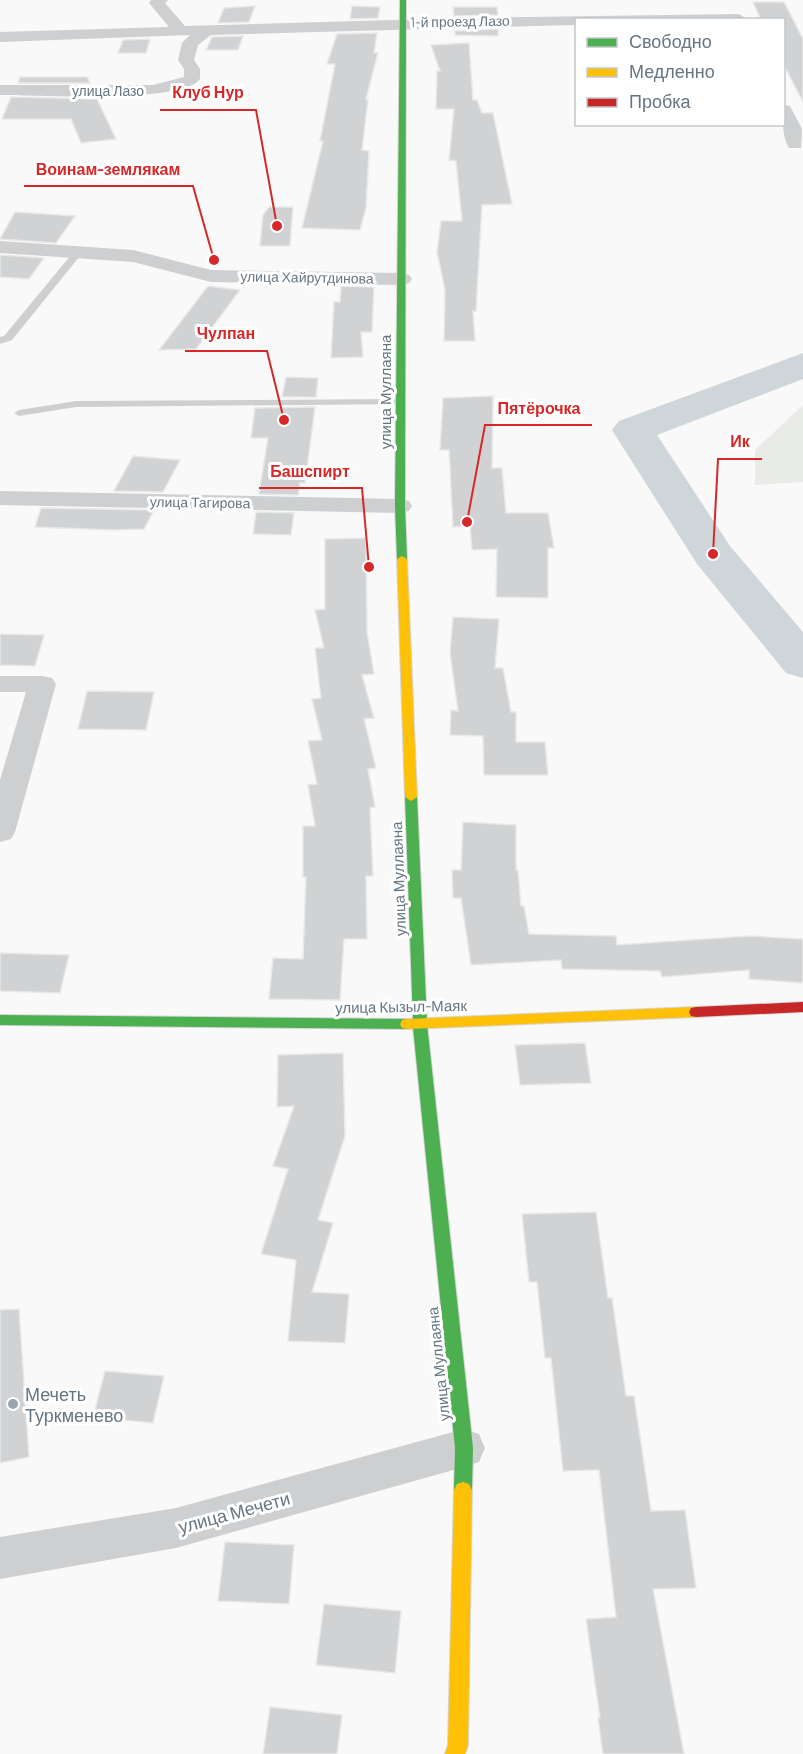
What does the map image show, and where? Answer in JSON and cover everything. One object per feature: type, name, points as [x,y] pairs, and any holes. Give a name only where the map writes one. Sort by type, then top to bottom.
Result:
[{"type":"main road","name":"улица Муллаяна","points":[[403,0],[400,506],[420,1024],[464,1448],[458,1745],[455,1754]]},
{"type":"main road","name":"улица Кызыл-Маяк","points":[[0,1020],[420,1024],[803,1006]]},
{"type":"street","points":[[160,0],[158,3],[181,31]]},
{"type":"street","points":[[734,0],[740,18]]},
{"type":"street","name":"1-й проезд Лазо","points":[[0,37],[575,19]]},
{"type":"street","name":"улица Лазо","points":[[0,90],[153,90],[183,84],[192,79],[192,69],[186,60],[190,43],[206,31]]},
{"type":"street","points":[[785,114],[793,129],[795,144]]},
{"type":"street","name":"улица Хайрутдинова","points":[[0,247],[133,256],[212,276],[402,279]]},
{"type":"street","name":"улица Тагирова","points":[[0,498],[400,506]]},
{"type":"street","points":[[0,684],[42,684],[0,832]]},
{"type":"street","name":"улица Мечети","points":[[0,1558],[176,1528],[464,1448]]},
{"type":"lane","points":[[0,341],[8,338],[79,251]]},
{"type":"lane","points":[[19,413],[76,404],[401,402]]},
{"type":"shaded area","points":[[803,405],[803,482],[755,485],[755,450]]},
{"type":"building","points":[[753,2],[784,2],[803,39],[803,102],[785,67],[785,18],[760,18]]},
{"type":"building","points":[[255,6],[249,22],[218,23],[224,8]]},
{"type":"building","points":[[352,6],[380,7],[378,18],[350,19]]},
{"type":"building","points":[[453,7],[497,7],[498,15],[454,16]]},
{"type":"building","points":[[498,29],[498,36],[455,35],[455,31]]},
{"type":"building","points":[[377,33],[374,53],[378,53],[366,99],[368,99],[362,150],[369,151],[366,208],[360,230],[302,228],[323,141],[320,141],[335,64],[327,64],[337,34]]},
{"type":"building","points":[[243,36],[238,50],[206,50],[212,37]]},
{"type":"building","points":[[150,39],[146,53],[118,53],[123,40]]},
{"type":"building","points":[[469,43],[473,100],[477,100],[482,113],[493,113],[512,204],[482,205],[476,311],[473,311],[475,341],[444,341],[445,290],[437,252],[441,221],[462,221],[456,161],[449,160],[454,109],[436,109],[437,71],[440,71],[431,45]]},
{"type":"building","points":[[20,77],[87,77],[90,83],[18,83]]},
{"type":"building","points":[[11,97],[97,99],[116,139],[81,143],[71,119],[2,119]]},
{"type":"building","points":[[269,207],[293,207],[290,246],[260,246],[263,215]]},
{"type":"building","points":[[15,212],[75,216],[56,243],[0,239]]},
{"type":"building","points":[[0,255],[44,258],[29,279],[0,277]]},
{"type":"building","points":[[208,286],[240,290],[196,349],[159,350]]},
{"type":"building","points":[[341,286],[374,287],[372,332],[361,332],[363,357],[331,358],[334,302],[340,302]]},
{"type":"building","points":[[286,377],[318,378],[316,397],[282,397]]},
{"type":"building","points":[[493,396],[492,468],[502,468],[506,513],[548,513],[554,548],[548,548],[548,598],[496,597],[497,549],[472,550],[470,526],[453,527],[449,450],[440,450],[443,398]]},
{"type":"building","points":[[315,407],[305,483],[300,483],[298,495],[259,494],[268,438],[251,438],[255,408]]},
{"type":"building","points":[[133,456],[180,460],[163,492],[114,491]]},
{"type":"building","points":[[41,508],[154,510],[144,529],[113,530],[35,527]]},
{"type":"building","points":[[256,512],[294,513],[291,535],[253,534]]},
{"type":"building","points":[[366,538],[367,632],[374,674],[362,675],[374,718],[364,719],[376,768],[368,769],[375,807],[370,808],[373,876],[366,876],[367,939],[344,939],[340,1000],[269,999],[273,958],[303,959],[306,877],[303,877],[303,826],[315,826],[308,785],[317,784],[308,741],[322,740],[312,699],[321,698],[315,648],[324,648],[315,610],[325,609],[325,539]]},
{"type":"building","points":[[453,617],[499,619],[495,668],[503,668],[511,712],[516,712],[516,742],[545,742],[548,775],[484,775],[483,736],[450,735],[451,710],[458,711],[450,653]]},
{"type":"building","points":[[0,634],[44,635],[35,666],[0,665]]},
{"type":"building","points":[[87,691],[154,692],[146,730],[78,729]]},
{"type":"building","points":[[463,822],[516,825],[516,870],[518,870],[521,906],[524,906],[529,934],[616,936],[617,945],[749,936],[803,939],[803,983],[749,979],[749,970],[662,977],[660,971],[562,969],[561,960],[471,965],[461,898],[453,898],[452,870],[461,870]]},
{"type":"building","points":[[0,953],[69,955],[60,993],[0,991]]},
{"type":"building","points":[[585,1043],[591,1083],[520,1085],[515,1045]]},
{"type":"building","points":[[343,1053],[345,1136],[318,1220],[333,1223],[312,1292],[349,1294],[345,1343],[288,1341],[296,1260],[261,1254],[288,1169],[273,1166],[294,1106],[277,1107],[278,1055]]},
{"type":"building","points":[[596,1212],[608,1298],[612,1298],[626,1396],[634,1396],[651,1511],[685,1510],[696,1588],[653,1589],[684,1754],[603,1754],[586,1619],[616,1617],[599,1470],[563,1471],[551,1358],[545,1358],[537,1282],[529,1282],[522,1214]]},
{"type":"building","name":"Мечеть Туркменево","points":[[19,1309],[29,1457],[0,1463],[0,1310]]},
{"type":"building","points":[[105,1371],[164,1376],[153,1423],[93,1417]]},
{"type":"building","points":[[225,1542],[294,1545],[289,1604],[218,1601]]},
{"type":"building","points":[[324,1604],[401,1611],[395,1673],[316,1665]]},
{"type":"building","points":[[270,1707],[342,1715],[337,1754],[263,1754]]},
{"type":"waterway","points":[[803,365],[633,430],[713,554],[803,663]]},
{"type":"traffic: fast","points":[[402,559],[400,506],[403,0]]},
{"type":"traffic: fast","points":[[411,797],[420,1024],[464,1448],[463,1490]]},
{"type":"traffic: fast","points":[[0,1020],[407,1024]]},
{"type":"traffic: slow","points":[[402,559],[411,797]]},
{"type":"traffic: slow","points":[[407,1024],[696,1012]]},
{"type":"traffic: slow","points":[[455,1754],[458,1745],[463,1490]]},
{"type":"traffic: jam","points":[[696,1012],[803,1007]]},
{"type":"place","name":"Клуб Нур","points":[[277,226]]},
{"type":"place","name":"Воинам-землякам","points":[[214,260]]},
{"type":"place","name":"Чулпан","points":[[284,420]]},
{"type":"place","name":"Пятёрочка","points":[[467,522]]},
{"type":"place","name":"Ик","points":[[713,554]]},
{"type":"place","name":"Башспирт","points":[[369,567]]},
{"type":"place","name":"Мечеть Туркменево","points":[[13,1404]]}]
